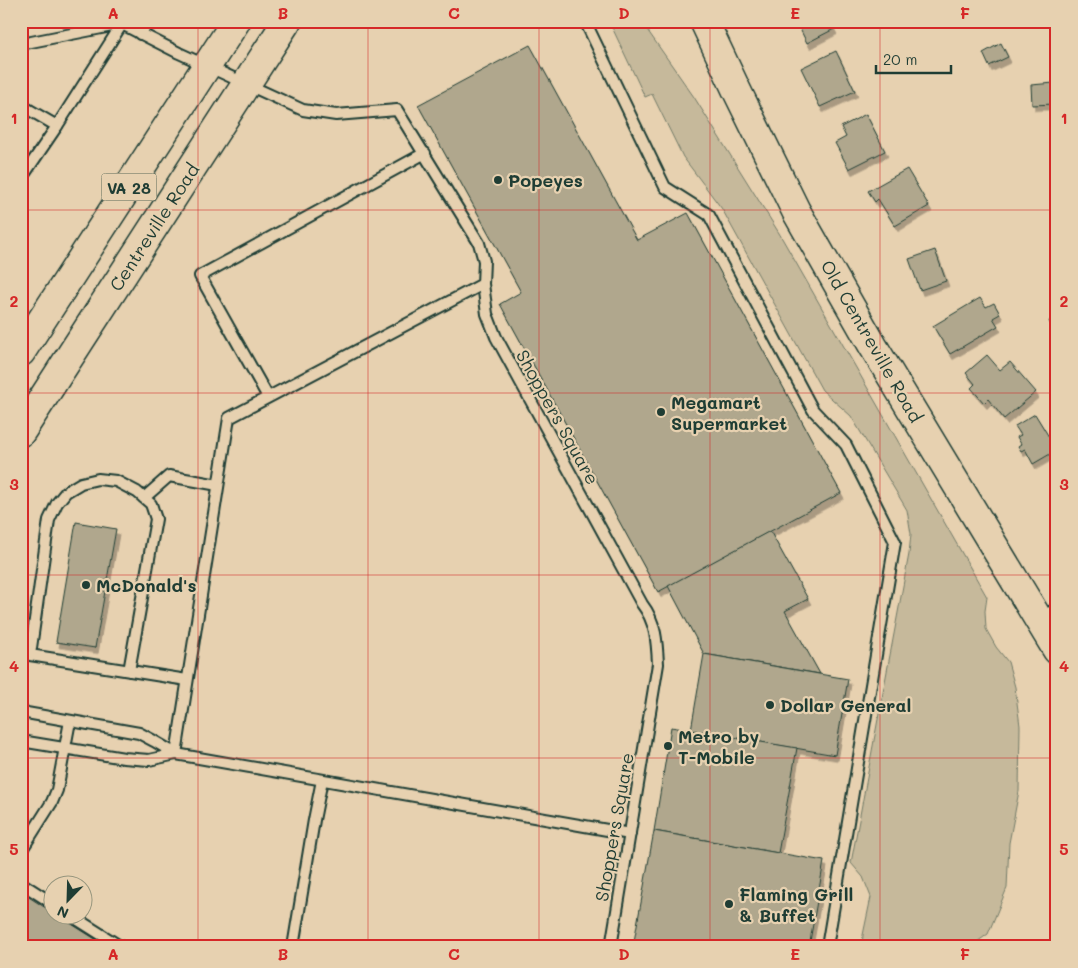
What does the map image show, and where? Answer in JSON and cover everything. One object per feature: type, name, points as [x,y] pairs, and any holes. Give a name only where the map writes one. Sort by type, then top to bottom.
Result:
[{"type":"main road","name":"VA 28","points":[[21,352],[236,21]]},
{"type":"main road","name":"Centreville Road","points":[[21,432],[287,21]]},
{"type":"main road","name":"Old Centreville Road","points":[[704,21],[796,211],[873,346],[1049,619],[1057,650]]},
{"type":"lane","points":[[140,34],[149,21]]},
{"type":"lane","points":[[585,21],[665,187],[709,215],[813,410],[846,445],[895,542],[827,947]]},
{"type":"lane","points":[[21,44],[122,24]]},
{"type":"lane","points":[[21,179],[122,24]]},
{"type":"lane","name":"Shoppers Square","points":[[122,24],[207,67],[303,110],[336,115],[397,110],[479,243],[484,261],[482,284],[487,314],[496,338],[649,614],[656,638],[658,664],[610,947]]},
{"type":"lane","points":[[21,105],[57,126]]},
{"type":"lane","points":[[268,397],[200,276],[425,153]]},
{"type":"lane","points":[[176,754],[229,418],[482,284]]},
{"type":"lane","points":[[144,498],[169,476],[218,485]]},
{"type":"lane","points":[[129,671],[156,519],[151,504],[137,492],[116,481],[98,479],[82,483],[66,492],[56,504],[49,520],[30,655],[129,671],[187,680]]},
{"type":"lane","points":[[21,712],[139,733],[176,754],[630,834]]},
{"type":"lane","points":[[21,851],[52,802],[57,790],[70,720]]},
{"type":"lane","points":[[21,741],[124,758],[149,760],[176,754]]},
{"type":"lane","points":[[294,947],[322,780]]},
{"type":"lane","points":[[21,883],[42,897]]},
{"type":"lane","points":[[88,926],[121,947]]},
{"type":"shaded area","points":[[609,21],[641,21],[694,97],[779,233],[987,597],[985,611],[986,629],[996,647],[1008,662],[1015,687],[1020,726],[1019,791],[1009,843],[1007,888],[988,934],[970,947],[862,947],[871,897],[863,877],[851,863],[909,554],[911,534],[907,510],[851,416],[822,390],[722,209],[683,157],[652,94],[645,97]]},
{"type":"building","points":[[796,21],[830,21],[834,29],[807,43]]},
{"type":"building","points":[[1001,43],[1008,57],[989,66],[983,53]]},
{"type":"building","points":[[530,45],[637,240],[688,213],[841,493],[658,592],[500,304],[521,292],[418,105]]},
{"type":"building","points":[[836,51],[855,91],[820,107],[801,68]]},
{"type":"building","points":[[1054,83],[1055,104],[1032,105],[1031,85]]},
{"type":"building","points":[[866,114],[885,151],[849,169],[835,143],[846,137],[841,127]]},
{"type":"building","points":[[907,169],[929,206],[895,226],[878,199],[875,202],[868,191]]},
{"type":"building","points":[[935,250],[946,281],[920,290],[909,259]]},
{"type":"building","points":[[980,298],[986,307],[994,303],[1000,314],[993,318],[998,326],[950,354],[933,326]]},
{"type":"building","points":[[1057,317],[1057,337],[1049,321]]},
{"type":"building","points":[[987,355],[1000,370],[1010,362],[1036,392],[1004,419],[988,399],[984,403],[971,388],[975,384],[966,373]]},
{"type":"building","points":[[1035,414],[1057,450],[1033,464],[1025,449],[1021,451],[1018,446],[1021,444],[1017,437],[1021,435],[1015,426]]},
{"type":"building","name":"McDonald's","points":[[76,522],[116,529],[95,648],[56,642]]},
{"type":"building","points":[[770,531],[808,599],[785,611],[820,674],[704,654],[668,586]]},
{"type":"building","name":"Dollar General","points":[[704,654],[848,679],[835,755],[691,730]]},
{"type":"building","points":[[671,727],[797,748],[778,853],[654,831]]},
{"type":"building","name":"Flaming Grill & Buffet","points":[[654,831],[824,861],[809,947],[633,947]]},
{"type":"building","points":[[21,892],[42,906],[42,926],[75,926],[108,947],[21,947]]},
{"type":"place","name":"Popeyes","points":[[498,180]]},
{"type":"place","name":"Megamart Supermarket","points":[[661,412]]},
{"type":"place","name":"McDonald's","points":[[86,585]]},
{"type":"place","name":"Dollar General","points":[[770,705]]},
{"type":"place","name":"Metro by T-Mobile","points":[[668,746]]},
{"type":"place","name":"Flaming Grill & Buffet","points":[[729,904]]}]
